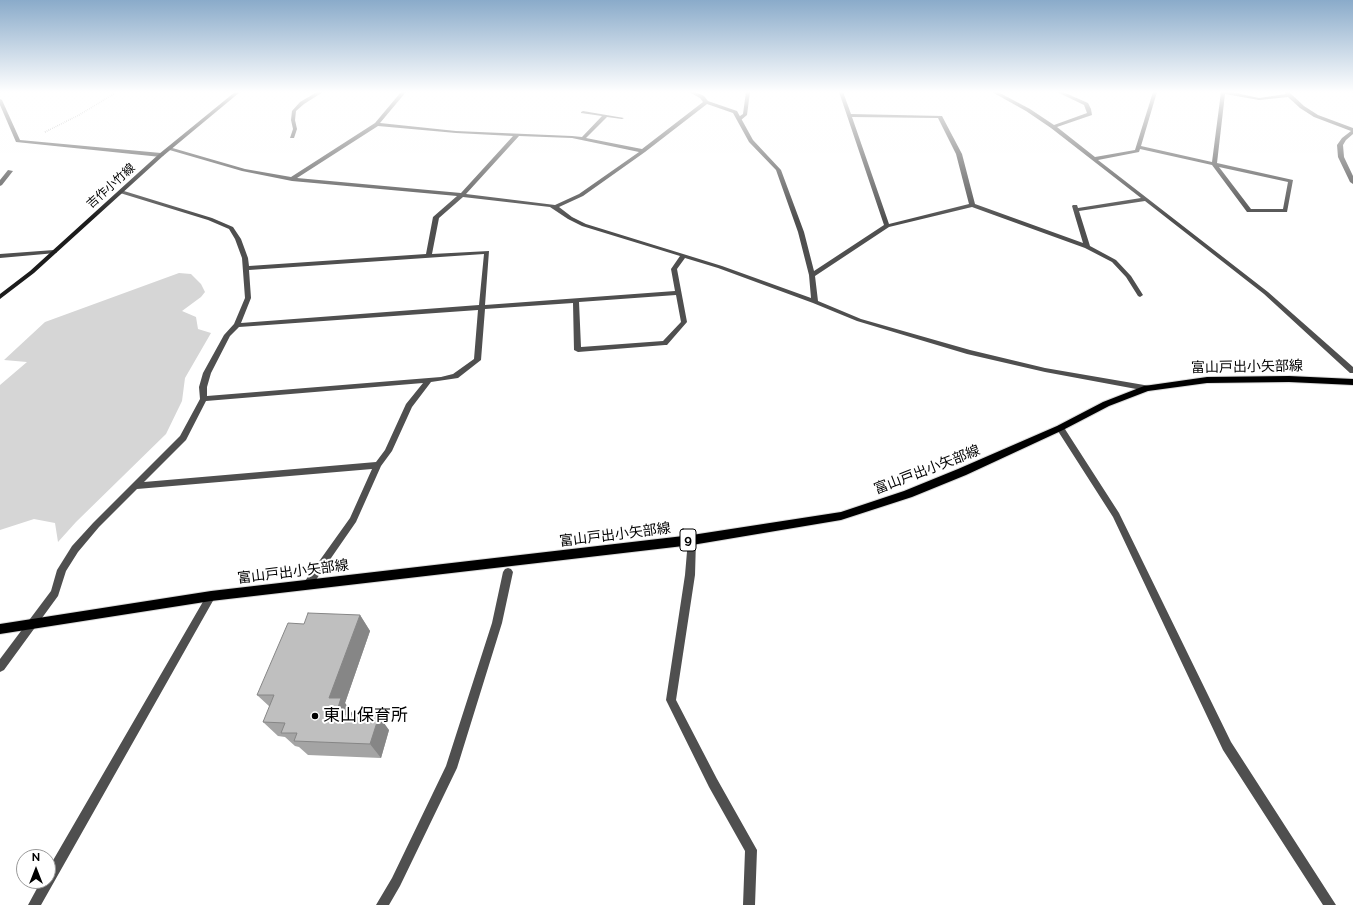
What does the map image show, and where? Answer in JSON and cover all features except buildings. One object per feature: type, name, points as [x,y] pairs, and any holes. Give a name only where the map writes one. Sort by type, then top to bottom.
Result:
[{"type":"main road","name":"吉作小竹線","points":[[0,297],[54,252],[122,192],[161,155],[187,134]]},
{"type":"main road","name":"富山戸出小矢部線","points":[[0,629],[211,596],[692,540],[841,516],[908,494],[962,472],[1060,428],[1106,404],[1147,388],[1207,380],[1289,379],[1353,382]]},
{"type":"street","points":[[15,134],[18,141],[161,155]]},
{"type":"street","points":[[292,179],[361,134]]},
{"type":"street","points":[[501,134],[584,138],[643,151]]},
{"type":"street","points":[[584,138],[588,134]]},
{"type":"street","points":[[554,207],[581,195],[665,134]]},
{"type":"street","points":[[747,134],[751,141],[778,170],[801,232],[812,275],[815,302]]},
{"type":"street","points":[[855,134],[887,226]]},
{"type":"street","points":[[949,134],[959,154],[972,206]]},
{"type":"street","points":[[1062,134],[1266,293],[1353,372]]},
{"type":"street","points":[[1093,159],[1138,151],[1142,134]]},
{"type":"street","points":[[1138,148],[1214,164],[1291,181],[1285,211],[1249,211],[1214,164],[1218,134]]},
{"type":"street","points":[[1349,134],[1340,145],[1341,156],[1353,182]]},
{"type":"street","points":[[429,256],[436,217],[462,195],[517,135]]},
{"type":"street","points":[[169,149],[244,170],[292,179],[552,205],[584,225],[720,267],[859,320],[969,352],[1045,370],[1147,388]]},
{"type":"street","points":[[0,184],[10,170]]},
{"type":"street","points":[[0,667],[55,593],[62,570],[75,549],[96,524],[183,438],[204,399],[203,387],[207,373],[227,335],[237,325],[248,298],[245,258],[238,239],[231,228],[210,219],[122,192]]},
{"type":"street","points":[[1088,247],[1076,207],[1145,199]]},
{"type":"street","points":[[812,275],[887,226],[972,206],[1088,247],[1114,262],[1128,276],[1140,295]]},
{"type":"street","points":[[0,256],[54,252]]},
{"type":"street","points":[[204,399],[429,380],[455,376],[477,360],[487,252],[246,268]]},
{"type":"street","points":[[576,300],[578,350],[665,343],[684,322],[674,269],[683,256]]},
{"type":"street","points":[[237,325],[678,293]]},
{"type":"street","points":[[308,584],[353,520],[378,465],[388,451],[409,406],[429,380]]},
{"type":"street","points":[[1060,428],[1116,515],[1227,746],[1330,905]]},
{"type":"street","points":[[135,486],[378,465]]},
{"type":"street","points":[[692,540],[690,575],[671,700],[712,783],[751,850],[749,905]]},
{"type":"street","points":[[382,905],[396,882],[451,768],[497,623],[508,572]]},
{"type":"street","points":[[56,867],[211,596]]},
{"type":"street","points":[[34,905],[43,889]]},
{"type":"path","points":[[27,142],[42,134]]},
{"type":"shaded area","points":[[179,273],[191,274],[201,284],[205,292],[201,297],[182,311],[196,317],[198,329],[211,333],[185,378],[182,401],[166,434],[76,522],[58,542],[55,523],[34,519],[0,530],[0,385],[27,362],[4,360],[45,322]]},
{"type":"place","name":"東山保育所","points":[[315,716]]}]
